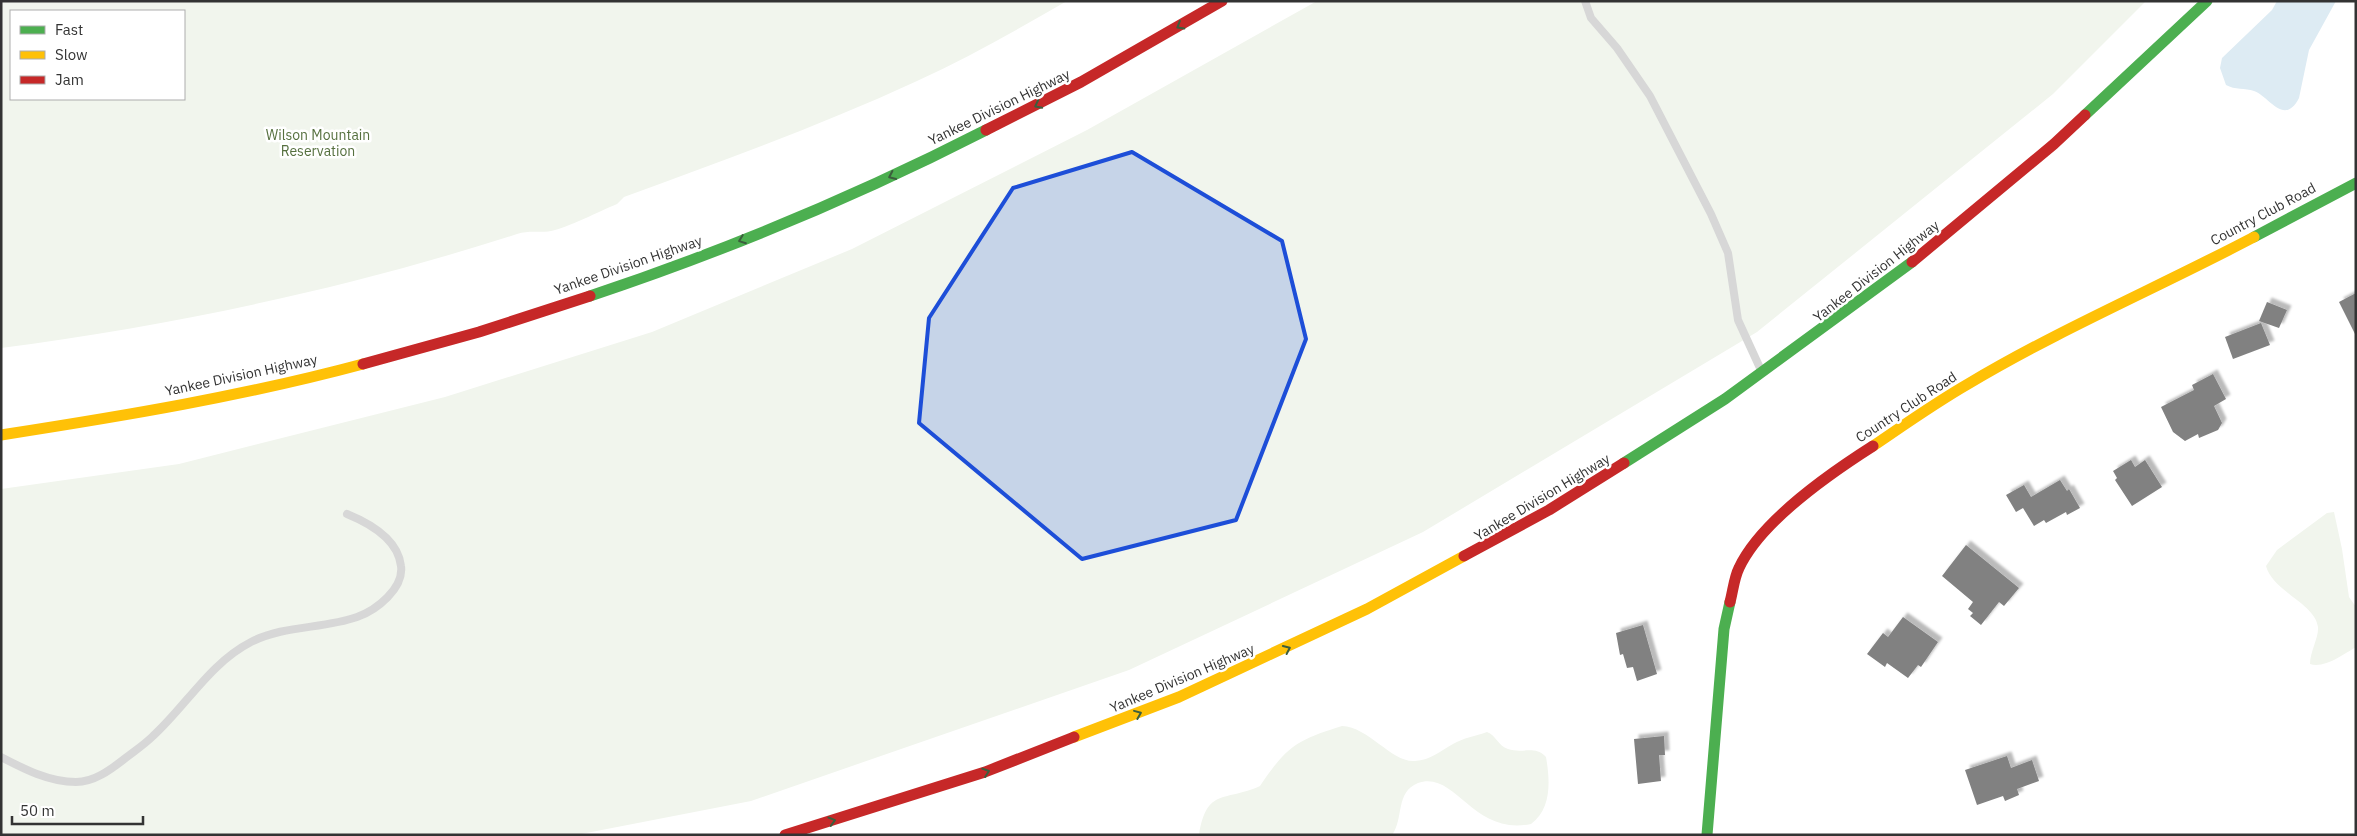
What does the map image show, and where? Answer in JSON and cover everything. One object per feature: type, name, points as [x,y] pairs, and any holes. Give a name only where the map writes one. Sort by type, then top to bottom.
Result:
[{"type":"main road","name":"Yankee Division Highway","points":[[1,435],[190,402],[354,366],[509,322],[652,274],[800,216],[982,133],[1094,75],[1222,1]]},
{"type":"main road","name":"Yankee Division Highway","points":[[785,835],[888,804],[1044,751],[1166,703],[1292,647],[1430,578],[1543,514],[1627,464],[1763,374],[1884,285],[2022,174],[2095,109],[2206,1]]},
{"type":"main road","name":"Country Club Road","points":[[1707,835],[1724,629],[1738,570],[1750,549],[1785,510],[1868,450],[1968,384],[2082,322],[2170,281],[2356,183]]},
{"type":"lane","points":[[1585,1],[1591,18],[1617,48],[1650,96],[1712,214],[1728,253],[1738,320],[1763,374]]},
{"type":"lane","points":[[1,757],[38,775],[77,782],[103,775],[153,737],[220,663],[251,642],[294,628],[358,617],[376,607],[397,586],[402,569],[400,556],[388,539],[368,523],[346,514]]},
{"type":"highlighted area","points":[[1132,152],[1282,241],[1306,339],[1236,520],[1082,559],[919,423],[929,318],[1013,188]]},
{"type":"green space","name":"Wilson Mountain Reservation","points":[[1,1],[1067,1],[974,53],[881,97],[772,142],[624,197],[617,204],[558,229],[547,232],[521,233],[391,271],[262,303],[67,339],[1,348]]},
{"type":"green space","points":[[1317,1],[2146,1],[2053,94],[1757,332],[1423,532],[1129,670],[751,801],[576,835],[1,835],[1,489],[179,464],[445,397],[652,332],[852,249],[1087,130]]},
{"type":"green space","points":[[2334,512],[2349,597],[2356,607],[2356,647],[2328,663],[2316,665],[2310,664],[2318,631],[2315,619],[2310,611],[2277,583],[2270,575],[2266,566],[2277,550],[2327,513]]},
{"type":"green space","points":[[1342,726],[1362,732],[1398,757],[1406,760],[1415,761],[1431,757],[1461,740],[1487,732],[1505,748],[1542,753],[1546,757],[1549,784],[1543,810],[1531,824],[1511,825],[1494,821],[1479,813],[1455,793],[1431,782],[1418,783],[1406,793],[1396,829],[1392,835],[1199,835],[1202,820],[1207,809],[1213,803],[1227,796],[1260,786],[1278,762],[1294,746],[1314,736]]},
{"type":"shaded area","points":[[2277,1],[2336,1],[2309,50],[2299,98],[2288,110],[2282,110],[2254,91],[2226,85],[2220,68],[2222,58],[2272,10]]},
{"type":"building","points":[[2356,293],[2356,336],[2339,302]]},
{"type":"building","points":[[2267,302],[2287,310],[2279,328],[2259,321]]},
{"type":"building","points":[[2261,323],[2270,345],[2233,359],[2225,337]]},
{"type":"building","points":[[2213,374],[2226,399],[2214,406],[2222,423],[2218,430],[2199,438],[2198,434],[2185,441],[2173,432],[2161,407],[2194,390],[2192,385]]},
{"type":"building","points":[[2131,460],[2135,467],[2145,460],[2162,487],[2132,506],[2115,480],[2117,478],[2113,471]]},
{"type":"building","points":[[2060,480],[2067,491],[2069,489],[2080,508],[2067,515],[2066,512],[2046,523],[2044,520],[2034,526],[2023,508],[2016,512],[2006,495],[2024,485],[2031,497]]},
{"type":"building","points":[[1966,545],[2019,588],[2004,606],[1999,602],[1981,625],[1970,616],[1973,613],[1968,609],[1973,602],[1942,576]]},
{"type":"building","points":[[1903,617],[1938,642],[1921,667],[1918,665],[1908,678],[1887,663],[1885,667],[1867,654],[1883,633],[1888,637]]},
{"type":"building","points":[[1643,625],[1657,674],[1637,681],[1633,667],[1627,668],[1623,654],[1620,655],[1616,633]]},
{"type":"building","points":[[1664,736],[1665,755],[1659,755],[1661,781],[1638,784],[1634,739]]},
{"type":"building","points":[[2007,756],[2011,768],[2032,760],[2039,781],[2017,789],[2019,795],[2005,801],[2003,796],[1977,805],[1965,770]]},
{"type":"traffic: fast","points":[[2085,115],[2207,1]]},
{"type":"traffic: fast","points":[[590,296],[741,241],[890,177],[986,130]]},
{"type":"traffic: fast","points":[[2254,237],[2356,183]]},
{"type":"traffic: fast","points":[[1624,463],[1725,399],[1912,262]]},
{"type":"traffic: fast","points":[[1707,835],[1724,629],[1730,602]]},
{"type":"traffic: slow","points":[[1873,446],[1920,414],[2003,364],[2254,237]]},
{"type":"traffic: slow","points":[[1,435],[138,413],[228,396],[363,364]]},
{"type":"traffic: slow","points":[[1074,737],[1179,697],[1367,609],[1464,556]]},
{"type":"traffic: jam","points":[[986,130],[1081,82],[1222,1]]},
{"type":"traffic: jam","points":[[1912,262],[2054,144],[2085,115]]},
{"type":"traffic: jam","points":[[363,364],[479,332],[590,296]]},
{"type":"traffic: jam","points":[[1730,602],[1739,568],[1749,550],[1763,533],[1798,500],[1837,470],[1873,446]]},
{"type":"traffic: jam","points":[[1464,556],[1549,510],[1624,463]]},
{"type":"traffic: jam","points":[[785,835],[985,772],[1074,737]]}]
